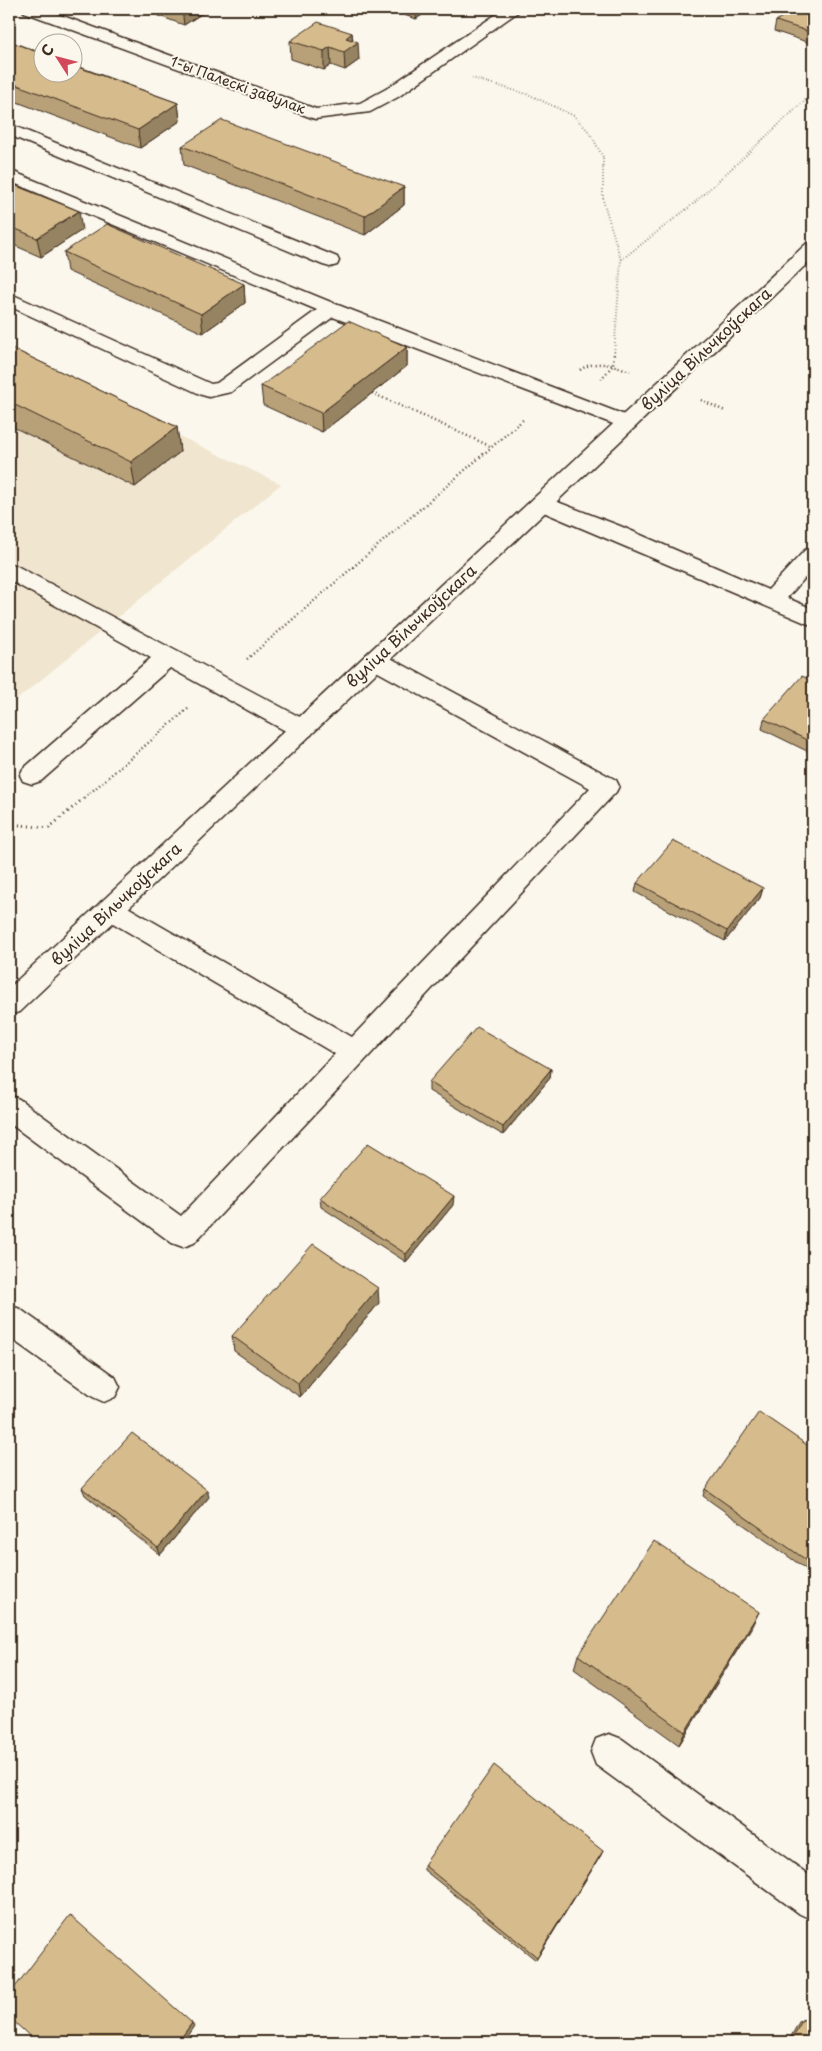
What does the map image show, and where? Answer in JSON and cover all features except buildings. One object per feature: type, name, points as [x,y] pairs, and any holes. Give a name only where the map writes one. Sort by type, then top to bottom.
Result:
[{"type":"main road","name":"1-ы Палескі завулак","points":[[30,9],[72,17],[315,114],[364,108],[392,93],[514,9]]},
{"type":"main road","points":[[9,129],[330,261],[288,292]]},
{"type":"main road","points":[[9,174],[330,309],[628,423]]},
{"type":"main road","name":"вуліца Вільчкоўскага","points":[[9,1004],[813,248]]},
{"type":"main road","points":[[9,299],[209,391],[224,388],[330,309]]},
{"type":"main road","points":[[542,503],[813,618]]},
{"type":"main road","points":[[772,600],[813,555]]},
{"type":"main road","points":[[9,571],[302,729]]},
{"type":"main road","points":[[32,776],[167,657]]},
{"type":"main road","points":[[9,1107],[183,1234],[607,786],[375,660]]},
{"type":"main road","points":[[110,909],[355,1052]]},
{"type":"main road","points":[[9,1319],[104,1387]]},
{"type":"main road","points":[[609,1752],[813,1901]]},
{"type":"path","points":[[431,66],[530,94],[574,116],[590,133],[604,157],[603,200],[621,260],[613,365],[580,404]]},
{"type":"path","points":[[621,260],[692,205],[813,94]]},
{"type":"path","points":[[372,393],[492,447]]},
{"type":"path","points":[[9,824],[49,828],[553,394]]},
{"type":"shaded area","points":[[9,356],[281,484],[9,706]]}]
